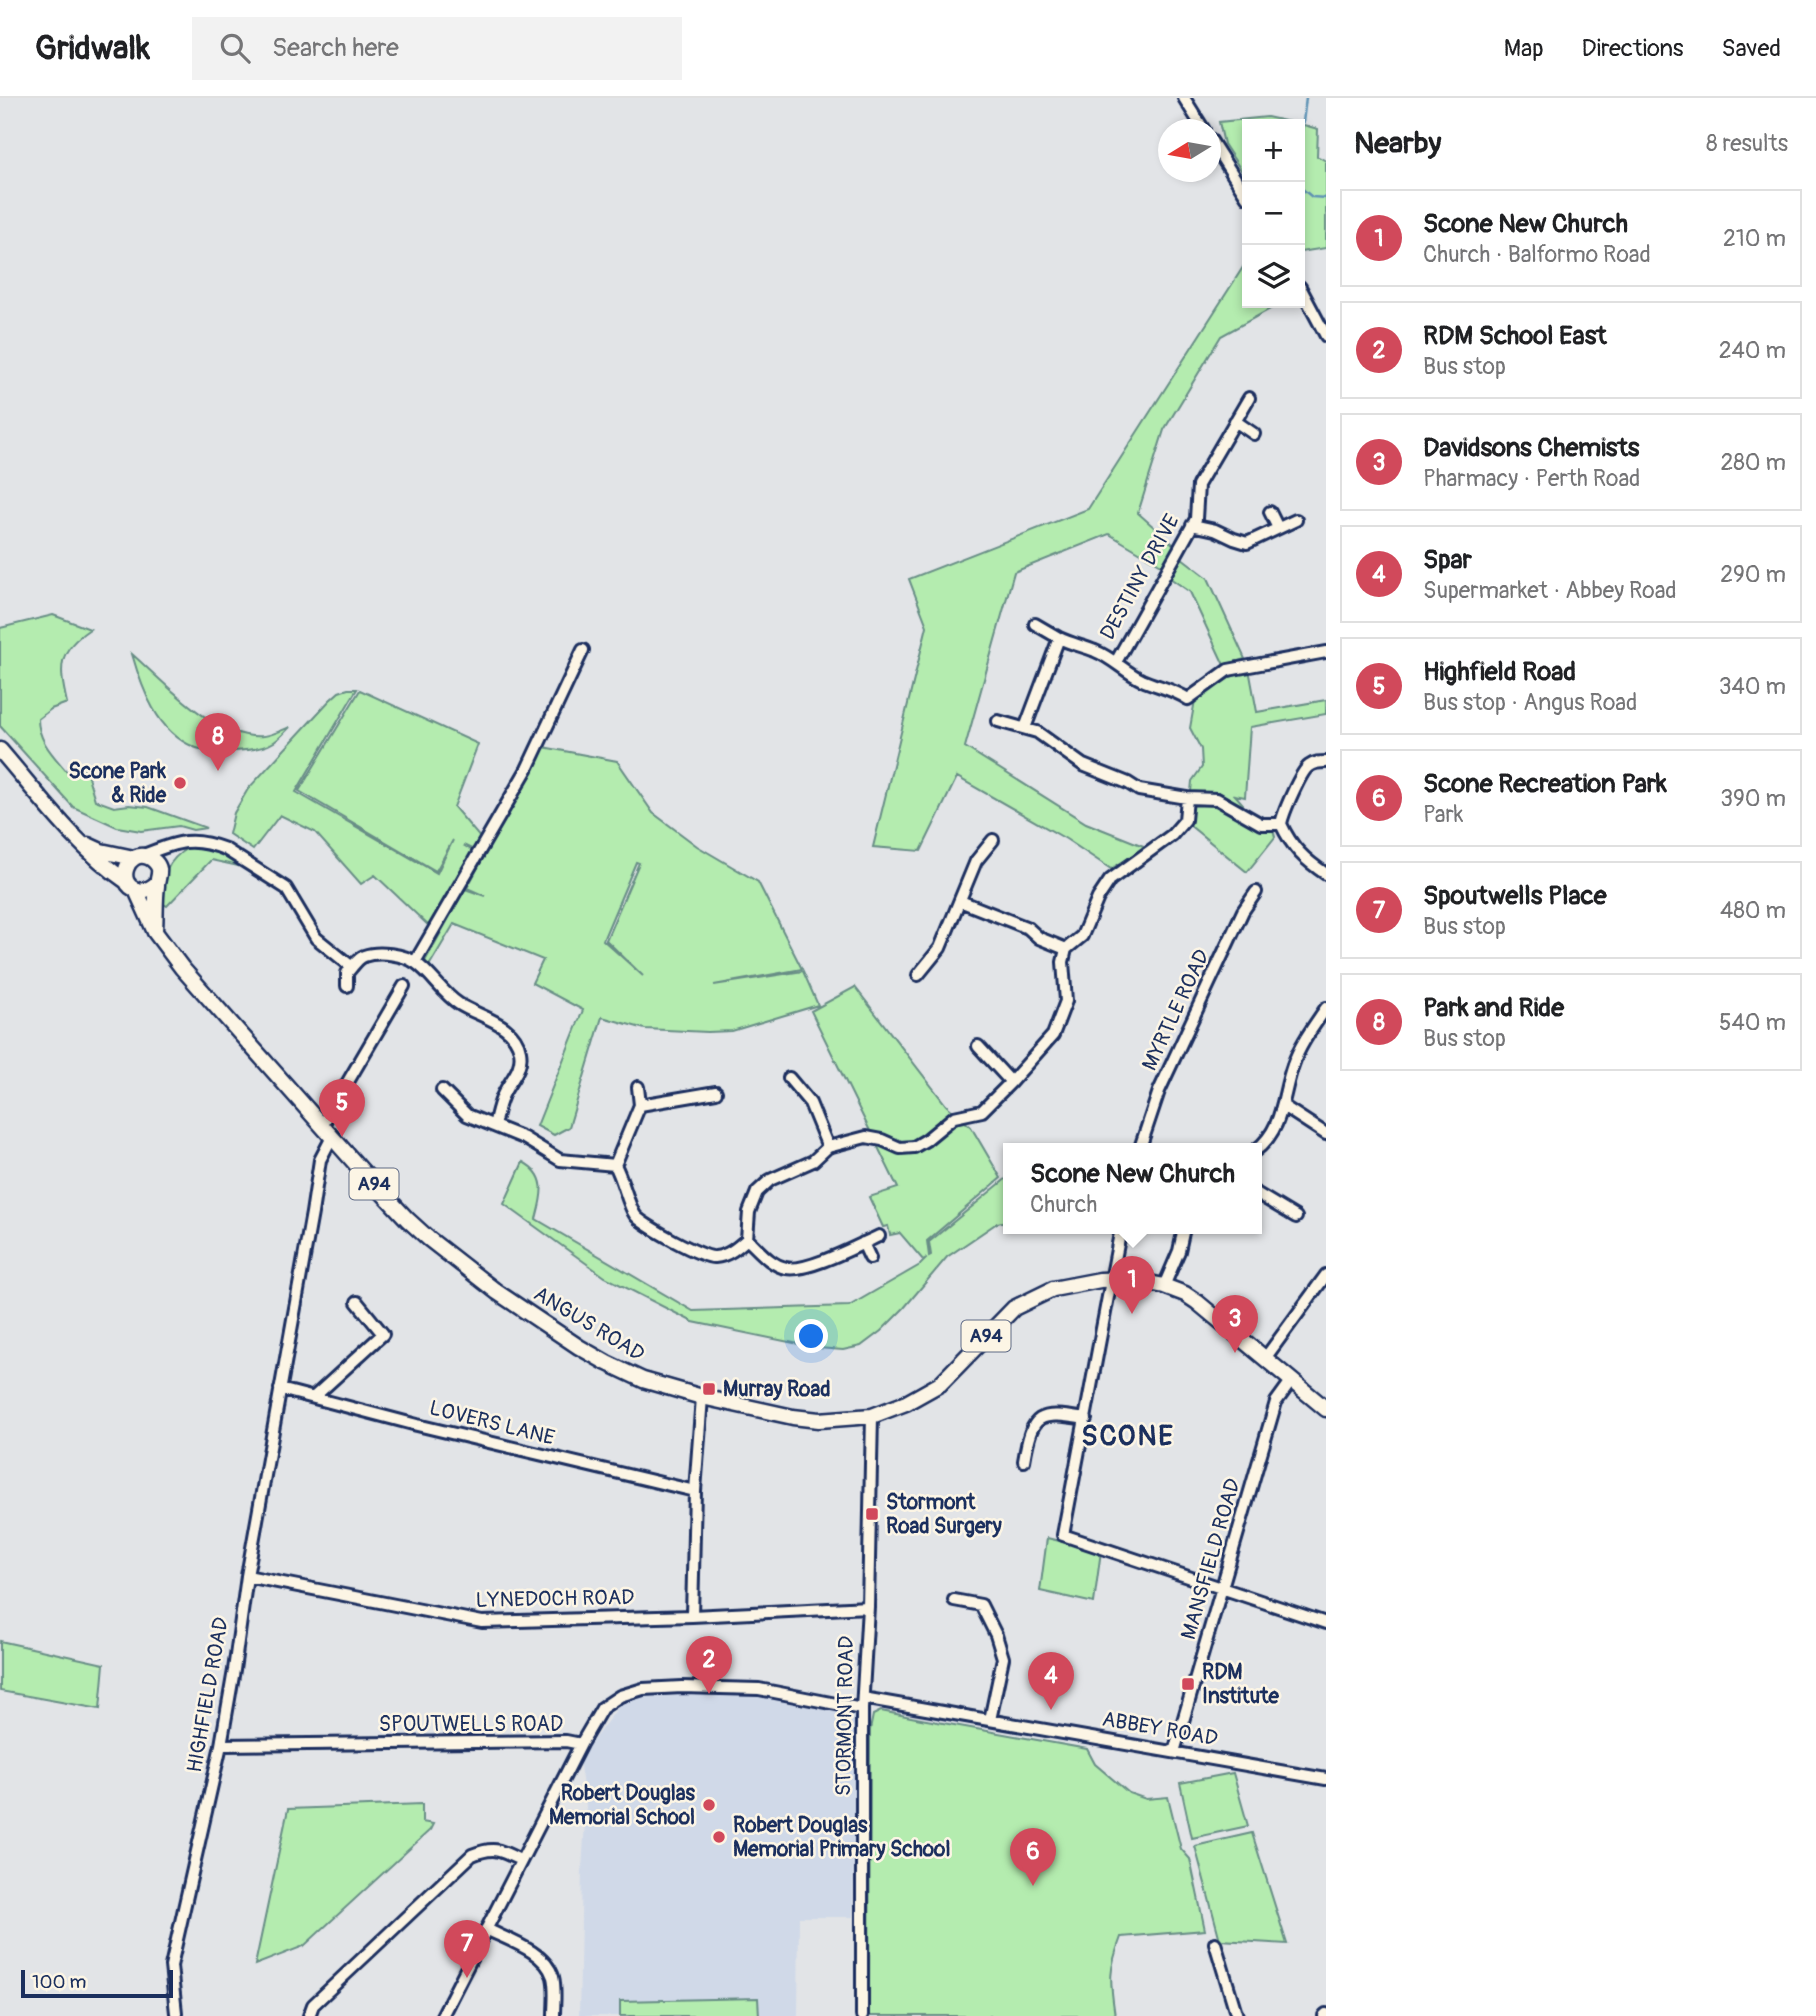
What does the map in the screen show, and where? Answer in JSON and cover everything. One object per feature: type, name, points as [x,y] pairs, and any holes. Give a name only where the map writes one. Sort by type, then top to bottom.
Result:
[{"type":"main road","name":"A94","points":[[0,750],[80,841],[107,868],[131,885]]},
{"type":"main road","name":"A94","points":[[80,841],[101,851],[151,858],[158,876]]},
{"type":"main road","points":[[138,857],[130,861],[125,870],[131,885],[148,890],[158,876]]},
{"type":"main road","points":[[155,932],[158,876]]},
{"type":"main road","name":"ANGUS ROAD","points":[[131,885],[155,932],[182,968],[407,1219],[497,1292],[579,1347],[643,1380],[702,1397],[793,1417],[819,1420],[872,1416],[906,1403],[940,1384],[1003,1317],[1029,1299],[1062,1287],[1111,1280]]},
{"type":"main road","name":"A94","points":[[1111,1280],[1130,1279],[1164,1286],[1185,1294],[1266,1357],[1326,1409]]},
{"type":"street","points":[[1184,98],[1197,119]]},
{"type":"street","points":[[1221,156],[1242,189]]},
{"type":"street","points":[[1305,296],[1326,336]]},
{"type":"street","name":"DESTINY DRIVE","points":[[1116,662],[1196,519],[1198,485],[1249,398]]},
{"type":"street","points":[[1236,421],[1254,434]]},
{"type":"street","points":[[1270,512],[1278,528]]},
{"type":"street","points":[[1192,525],[1215,530],[1247,543],[1296,520]]},
{"type":"street","points":[[1035,624],[1070,644],[1094,650],[1148,683],[1175,691],[1188,699],[1228,670],[1326,652]]},
{"type":"street","points":[[1025,728],[1059,638]]},
{"type":"street","points":[[415,962],[527,769],[583,650]]},
{"type":"street","points":[[998,721],[1037,732],[1083,765],[1139,790],[1187,798],[1217,799],[1261,824],[1281,824]]},
{"type":"street","points":[[1326,762],[1310,765],[1302,773],[1281,824],[1304,859],[1326,874]]},
{"type":"street","points":[[615,1165],[622,1177],[634,1214],[646,1225],[694,1251],[714,1258],[735,1250],[747,1239],[749,1212],[757,1192],[770,1180],[813,1161],[828,1147],[866,1137],[900,1148],[914,1147],[954,1117],[982,1111],[1053,1035],[1066,1001],[1063,962],[1066,949],[1082,936],[1098,898],[1111,880],[1179,828],[1185,820],[1187,798]]},
{"type":"street","points":[[918,975],[940,948],[976,861],[993,840]]},
{"type":"street","points":[[138,857],[178,844],[198,841],[225,849],[280,883],[293,898],[316,938],[352,967]]},
{"type":"street","points":[[158,876],[166,854],[178,844]]},
{"type":"street","name":"MYRTLE ROAD","points":[[1142,1143],[1159,1091],[1243,911],[1255,892]]},
{"type":"street","points":[[960,901],[1028,929],[1039,938],[1066,949]]},
{"type":"street","points":[[347,986],[347,972],[358,960],[374,954],[389,955],[415,962],[461,1006],[505,1027],[513,1035],[520,1049],[520,1062],[517,1073],[501,1098],[494,1126]]},
{"type":"street","name":"HIGHFIELD ROAD","points":[[176,2013],[171,1966],[221,1745],[247,1576],[320,1160],[327,1132],[404,986]]},
{"type":"street","points":[[1262,1144],[1274,1132],[1293,1064],[1304,1041],[1326,1008]]},
{"type":"street","points":[[978,1046],[1011,1082]]},
{"type":"street","points":[[789,1078],[810,1103],[828,1147]]},
{"type":"street","points":[[615,1165],[640,1105],[638,1087]]},
{"type":"street","points":[[442,1090],[467,1115],[524,1138],[560,1160],[615,1165]]},
{"type":"street","points":[[640,1105],[716,1092]]},
{"type":"street","points":[[1283,1106],[1326,1134]]},
{"type":"street","points":[[1262,1197],[1296,1217]]},
{"type":"street","points":[[1120,1234],[1063,1535],[1326,1623]]},
{"type":"street","points":[[1164,1286],[1179,1251],[1183,1234]]},
{"type":"street","points":[[747,1239],[771,1261],[786,1268],[801,1269],[879,1236]]},
{"type":"street","points":[[863,1243],[870,1258]]},
{"type":"street","points":[[1266,1357],[1326,1275]]},
{"type":"street","points":[[314,1397],[383,1334],[357,1302]]},
{"type":"street","name":"MANSFIELD ROAD","points":[[1174,1752],[1276,1402],[1292,1380]]},
{"type":"street","name":"LOVERS LANE","points":[[280,1388],[417,1425],[695,1491]]},
{"type":"street","points":[[692,1616],[695,1491],[702,1397]]},
{"type":"street","points":[[1024,1461],[1030,1429],[1040,1419],[1060,1415],[1086,1419]]},
{"type":"street","name":"STORMONT ROAD","points":[[862,2016],[862,1704],[868,1607],[872,1416]]},
{"type":"street","name":"LYNEDOCH ROAD","points":[[247,1576],[482,1622],[692,1616],[868,1607]]},
{"type":"street","points":[[954,1600],[981,1605],[996,1635],[1003,1658],[990,1720]]},
{"type":"street","name":"SPOUTWELLS ROAD","points":[[221,1745],[566,1741],[581,1744],[602,1708],[620,1696],[643,1689],[759,1689],[862,1704]]},
{"type":"street","name":"ABBEY ROAD","points":[[862,1704],[990,1720],[1326,1779]]},
{"type":"street","points":[[442,2016],[581,1744]]},
{"type":"street","points":[[309,2016],[313,2005],[472,1855],[492,1849],[520,1860]]},
{"type":"street","points":[[486,1929],[542,1960],[552,1974],[554,2016]]},
{"type":"street","points":[[1215,1944],[1237,2016]]},
{"type":"shaded area","name":"Robert Douglas Memorial Primary School","points":[[659,1694],[757,1695],[856,1716],[853,1917],[799,1917],[798,2016],[579,2016],[586,1806],[579,1759],[619,1706],[636,1698]]},
{"type":"green space","points":[[1242,120],[1242,171],[1224,144],[1221,122]]},
{"type":"green space","points":[[1305,125],[1318,129],[1317,156],[1326,161],[1326,248],[1305,251]]},
{"type":"green space","points":[[1242,269],[1242,308],[1272,308],[1221,336],[1164,430],[1138,513],[1175,546],[1163,566],[1109,534],[1014,572],[965,747],[1086,823],[1146,847],[1111,869],[1066,839],[957,777],[921,851],[873,847],[927,626],[909,579],[1088,509]]},
{"type":"green space","points":[[1182,558],[1208,578],[1245,659],[1224,665],[1190,592],[1170,578]]},
{"type":"green space","points":[[53,615],[90,629],[71,645],[63,661],[67,703],[51,709],[38,719],[41,734],[52,754],[67,772],[86,770],[95,800],[114,807],[148,807],[206,828],[193,830],[179,826],[141,831],[117,827],[73,807],[0,726],[0,628]]},
{"type":"green space","points":[[132,654],[192,708],[228,729],[246,735],[264,736],[290,727],[274,742],[257,748],[218,751],[194,747],[170,731],[153,708]]},
{"type":"green space","points":[[1249,669],[1257,712],[1326,700],[1326,714],[1250,727],[1245,797],[1235,795],[1243,804],[1241,819],[1253,826],[1273,829],[1275,837],[1247,872],[1188,824],[1192,781],[1202,767],[1201,749],[1190,728],[1195,700]]},
{"type":"green space","points":[[357,689],[296,792],[437,873],[453,840],[436,871],[299,791],[360,690],[478,744],[454,807],[482,840],[476,851],[463,845],[476,853],[432,929],[375,875],[361,884],[315,832],[280,815],[253,850],[229,834],[234,813],[248,789],[330,700],[339,692]]},
{"type":"green space","points":[[543,747],[617,761],[653,813],[697,846],[758,882],[802,969],[714,985],[803,971],[818,1005],[732,1031],[645,1029],[602,1017],[569,1127],[554,1135],[537,1126],[583,1010],[532,983],[543,960],[454,924],[429,966],[424,963],[465,889],[485,896],[467,888]],"holes":[[[636,862],[639,863],[606,940],[643,976],[603,940]]]},
{"type":"green space","points":[[189,847],[218,851],[243,867],[211,860],[167,906],[162,903],[167,870],[175,858]]},
{"type":"green space","points":[[855,987],[946,1105],[971,1127],[1001,1178],[927,1241],[929,1256],[929,1242],[1003,1181],[1003,1222],[997,1223],[947,1257],[904,1308],[861,1346],[843,1350],[818,1348],[693,1322],[605,1277],[504,1204],[523,1162],[540,1180],[541,1195],[536,1219],[693,1311],[849,1306],[920,1265],[927,1258],[923,1260],[900,1233],[890,1235],[888,1226],[883,1227],[869,1197],[898,1188],[811,1011]]},
{"type":"green space","points":[[1047,1538],[1101,1551],[1094,1603],[1040,1591]]},
{"type":"green space","points":[[0,1641],[104,1664],[100,1709],[0,1691]]},
{"type":"green space","points":[[881,1711],[1087,1749],[1095,1764],[1129,1793],[1146,1799],[1168,1797],[1181,1849],[1190,1859],[1205,1930],[1121,1937],[1111,1976],[1115,2016],[869,2016],[870,1730],[873,1715]]},
{"type":"green space","points":[[1233,1773],[1248,1826],[1192,1838],[1180,1783]]},
{"type":"green space","points":[[422,1804],[422,1822],[433,1824],[430,1830],[304,1946],[255,1965],[288,1809]]},
{"type":"green space","points":[[1252,1833],[1287,1944],[1220,1940],[1195,1846]]},
{"type":"green space","points":[[758,1998],[759,2016],[620,2016],[620,2001]]},
{"type":"waterway","points":[[1303,119],[1306,98]]},
{"type":"waterway","points":[[1305,191],[1312,197],[1326,198]]},
{"type":"place","name":"Park and Ride","points":[[218,771]]},
{"type":"place","name":"Scone Park & Ride","points":[[180,783]]},
{"type":"place","name":"Highfield Road","points":[[342,1137]]},
{"type":"place","name":"Scone New Church","points":[[1132,1314]]},
{"type":"place","name":"Davidsons Chemists","points":[[1235,1353]]},
{"type":"place","name":"Murray Road","points":[[709,1389]]},
{"type":"place","name":"Stormont Road Surgery","points":[[872,1514]]},
{"type":"place","name":"RDM Institute","points":[[1188,1684]]},
{"type":"place","name":"RDM School East","points":[[709,1694]]},
{"type":"place","name":"Spar","points":[[1051,1710]]},
{"type":"place","name":"Robert Douglas Memorial School","points":[[709,1805]]},
{"type":"place","name":"Robert Douglas Memorial Primary School","points":[[719,1837]]},
{"type":"place","name":"Scone Recreation Park","points":[[1033,1886]]},
{"type":"place","name":"Spoutwells Place","points":[[467,1978]]},
{"type":"district","name":"SCONE","points":[[1128,1436]]}]
